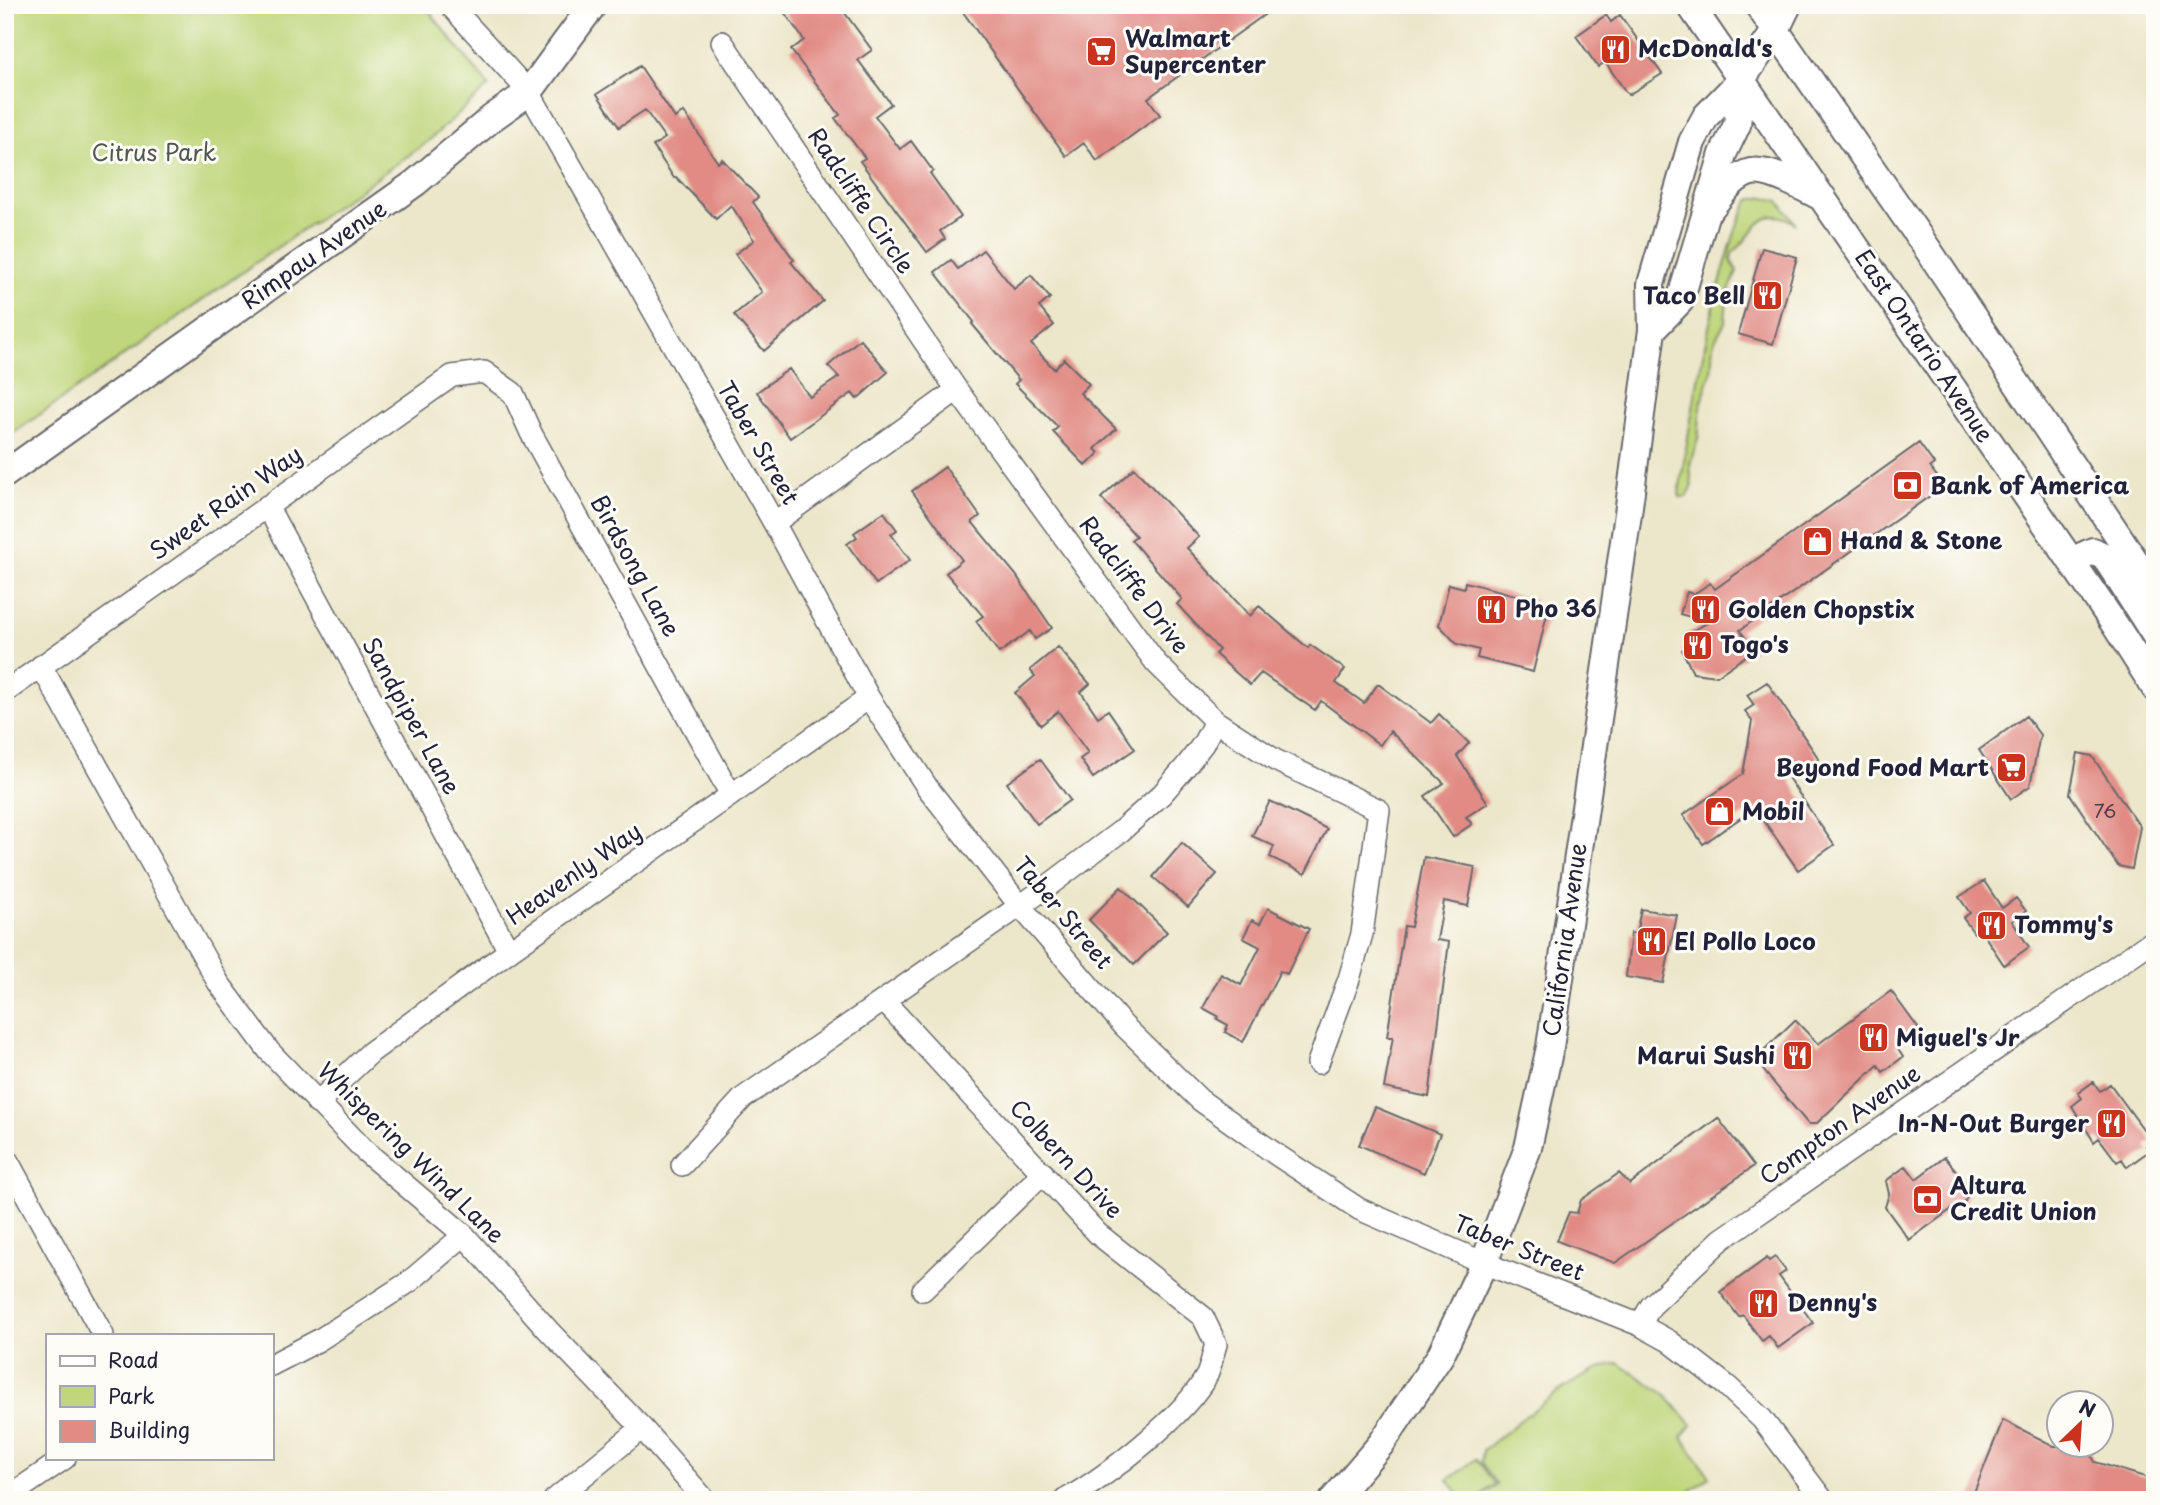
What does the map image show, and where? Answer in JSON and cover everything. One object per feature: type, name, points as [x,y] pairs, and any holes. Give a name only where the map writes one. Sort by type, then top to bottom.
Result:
[{"type":"main road","name":"Rimpau Avenue","points":[[5,474],[415,183],[492,118],[529,92],[593,5]]},
{"type":"main road","name":"East Ontario Avenue","points":[[1690,5],[1824,198],[2155,688]]},
{"type":"main road","points":[[1758,5],[1929,251],[2155,590]]},
{"type":"main road","name":"California Avenue","points":[[1333,1500],[1381,1444],[1440,1356],[1484,1263],[1528,1148],[1550,1047],[1628,514],[1652,330],[1651,284],[1692,142],[1706,116],[1742,79],[1776,30],[1788,5]]},
{"type":"main road","name":"California Avenue","points":[[1652,330],[1680,301],[1723,154],[1737,125],[1742,79]]},
{"type":"main road","points":[[1705,216],[1726,189],[1751,172],[1794,183],[1824,198]]},
{"type":"main road","points":[[2071,561],[2093,551],[2105,557],[2155,635]]},
{"type":"street","name":"Taber Street","points":[[450,5],[529,92],[774,523],[869,698],[927,787],[1020,906],[1122,1025],[1200,1100],[1359,1209],[1484,1263],[1640,1325],[1669,1341],[1717,1378],[1762,1419],[1824,1500]]},
{"type":"street","name":"Radcliffe Circle","points":[[722,43],[957,390]]},
{"type":"street","name":"Sweet Rain Way","points":[[5,692],[452,376],[484,372]]},
{"type":"street","name":"Birdsong Lane","points":[[484,372],[513,393],[531,433],[731,795]]},
{"type":"street","points":[[774,523],[957,390]]},
{"type":"street","name":"Radcliffe Drive","points":[[957,390],[1156,663],[1215,721],[1276,760],[1379,810],[1362,934],[1349,979],[1318,1063]]},
{"type":"street","name":"Sandpiper Lane","points":[[267,506],[509,951]]},
{"type":"street","name":"Whispering Wind Lane","points":[[41,666],[218,982],[269,1051],[365,1151],[464,1235],[705,1500]]},
{"type":"street","name":"Heavenly Way","points":[[317,1102],[371,1052],[509,951],[869,698]]},
{"type":"street","points":[[682,1165],[743,1098],[1020,906],[1121,831],[1162,794],[1203,744],[1215,721]]},
{"type":"street","name":"Compton Avenue","points":[[1640,1325],[1651,1306],[1722,1239],[2155,939]]},
{"type":"street","name":"Colbern Drive","points":[[884,1001],[1098,1234],[1203,1317],[1216,1344],[1207,1375],[1179,1410],[1135,1450],[1065,1500]]},
{"type":"street","points":[[5,1156],[102,1334]]},
{"type":"street","points":[[923,1290],[1043,1173]]},
{"type":"street","points":[[273,1364],[319,1340],[409,1282],[464,1235]]},
{"type":"street","points":[[554,1500],[642,1428]]},
{"type":"street","points":[[12,1497],[62,1460]]},
{"type":"green space","name":"Citrus Park","points":[[5,5],[424,5],[489,86],[426,143],[5,439]]},
{"type":"green space","points":[[1765,197],[1779,201],[1796,224],[1784,217],[1766,218],[1732,253],[1731,260],[1737,271],[1727,296],[1725,322],[1713,344],[1711,373],[1701,403],[1698,439],[1690,464],[1692,488],[1686,497],[1680,497],[1698,379],[1725,265],[1745,208],[1750,200]]},
{"type":"green space","points":[[1618,1363],[1665,1394],[1692,1425],[1682,1437],[1710,1477],[1678,1500],[1476,1500],[1497,1485],[1481,1463],[1483,1450],[1566,1387],[1601,1368]]},
{"type":"green space","points":[[1476,1459],[1495,1484],[1474,1500],[1454,1500],[1460,1496],[1448,1480]]},
{"type":"building","points":[[779,5],[839,5],[872,50],[858,60],[891,104],[875,116],[900,149],[911,141],[961,217],[940,231],[945,239],[927,252],[860,161],[865,158],[835,118],[840,115],[791,50],[804,40]]},
{"type":"building","name":"Walmart Supercenter","points":[[958,5],[1278,5],[1148,98],[1160,115],[1097,161],[1084,143],[1066,156]]},
{"type":"building","name":"McDonald's","points":[[1606,15],[1611,22],[1620,15],[1662,74],[1628,95],[1605,62],[1598,67],[1576,36]]},
{"type":"building","points":[[640,66],[675,118],[684,112],[718,163],[722,159],[758,197],[753,202],[794,260],[791,262],[823,301],[764,351],[734,315],[762,292],[735,254],[754,240],[731,205],[716,219],[676,177],[674,178],[653,146],[665,138],[645,110],[619,127],[597,94]]},
{"type":"building","name":"Taco Bell","points":[[1762,248],[1797,257],[1773,344],[1738,334]]},
{"type":"building","points":[[983,250],[1014,289],[1031,275],[1050,298],[1039,307],[1054,325],[1031,344],[1054,369],[1064,359],[1089,384],[1080,393],[1116,429],[1095,449],[1099,453],[1086,466],[1053,432],[1058,427],[1015,384],[1019,380],[972,324],[974,322],[935,272],[951,260],[958,269]]},
{"type":"building","points":[[860,339],[888,372],[857,399],[852,393],[790,438],[757,392],[789,369],[810,397],[839,377],[828,366]]},
{"type":"building","points":[[1919,443],[1934,464],[1930,467],[1944,486],[1740,630],[1754,650],[1717,676],[1693,673],[1682,650],[1691,645],[1686,634],[1709,622],[1680,614],[1687,592],[1694,594],[1710,583],[1715,589]]},
{"type":"building","points":[[945,467],[980,516],[972,522],[1016,575],[1052,628],[1035,639],[1030,631],[999,653],[976,621],[983,616],[946,573],[962,560],[912,491]]},
{"type":"building","points":[[1134,468],[1199,537],[1187,548],[1250,616],[1259,606],[1308,648],[1310,645],[1345,669],[1336,683],[1364,703],[1378,684],[1431,723],[1439,714],[1469,743],[1457,756],[1488,803],[1466,817],[1472,824],[1453,837],[1425,796],[1444,783],[1390,731],[1380,745],[1321,701],[1315,710],[1261,673],[1250,685],[1215,654],[1219,650],[1177,604],[1182,599],[1131,540],[1136,536],[1101,498]]},
{"type":"building","points":[[884,512],[897,530],[891,534],[910,560],[876,584],[847,544],[857,537],[854,533]]},
{"type":"building","points":[[1465,582],[1535,600],[1533,606],[1548,610],[1533,672],[1477,658],[1479,650],[1457,644],[1439,625],[1449,584],[1464,588]]},
{"type":"building","points":[[1058,647],[1090,684],[1081,692],[1098,717],[1108,710],[1135,749],[1093,778],[1080,759],[1088,753],[1058,711],[1041,725],[1015,693],[1035,676],[1030,670]]},
{"type":"building","points":[[1767,682],[1819,759],[1789,779],[1834,845],[1798,870],[1755,808],[1703,844],[1683,815],[1743,774],[1752,721],[1745,711],[1754,705],[1747,695]]},
{"type":"building","name":"Beyond Food Mart","points":[[2026,716],[2040,735],[2030,786],[2011,799],[1979,750]]},
{"type":"building","points":[[2078,753],[2092,756],[2140,827],[2132,869],[2118,866],[2070,794]]},
{"type":"building","points":[[1040,759],[1070,800],[1037,824],[1007,783]]},
{"type":"building","points":[[1270,801],[1327,829],[1305,874],[1270,857],[1274,846],[1252,836]]},
{"type":"building","points":[[1182,843],[1217,874],[1188,907],[1153,877]]},
{"type":"building","points":[[1424,857],[1475,867],[1468,906],[1444,901],[1437,940],[1449,942],[1429,1097],[1384,1088],[1393,1037],[1387,1037],[1404,926],[1411,927]]},
{"type":"building","name":"Tommy's","points":[[1984,881],[2002,908],[2016,898],[2026,911],[2012,921],[2029,947],[2004,965],[1980,929],[1974,933],[1963,918],[1970,913],[1959,897]]},
{"type":"building","points":[[1121,887],[1167,932],[1134,965],[1089,920]]},
{"type":"building","points":[[1268,908],[1309,929],[1287,974],[1280,971],[1243,1042],[1225,1032],[1228,1025],[1203,1008],[1221,974],[1241,985],[1260,947],[1243,938],[1252,920],[1260,924]]},
{"type":"building","name":"El Pollo Loco","points":[[1641,909],[1677,915],[1663,983],[1626,977],[1631,933],[1636,934]]},
{"type":"building","points":[[1891,991],[1918,1028],[1895,1045],[1903,1057],[1883,1072],[1878,1065],[1816,1124],[1808,1124],[1763,1070],[1764,1050],[1795,1020],[1818,1044]]},
{"type":"building","name":"In-N-Out Burger","points":[[2093,1082],[2100,1091],[2110,1084],[2152,1141],[2146,1146],[2149,1151],[2127,1167],[2122,1159],[2117,1162],[2099,1138],[2094,1142],[2072,1106],[2082,1098],[2078,1093]]},
{"type":"building","points":[[1375,1107],[1440,1134],[1424,1173],[1359,1145]]},
{"type":"building","points":[[1718,1118],[1754,1166],[1615,1263],[1557,1241],[1569,1212],[1577,1213],[1581,1200],[1619,1173],[1630,1184]]},
{"type":"building","name":"Altura Credit Union","points":[[1945,1157],[1970,1188],[1964,1204],[1960,1203],[1909,1240],[1885,1207],[1889,1194],[1886,1181],[1906,1166],[1916,1179]]},
{"type":"building","name":"Denny's","points":[[1775,1257],[1786,1271],[1779,1276],[1813,1323],[1778,1348],[1769,1336],[1762,1341],[1743,1315],[1739,1317],[1720,1292],[1767,1258],[1769,1261]]},
{"type":"building","points":[[2003,1420],[2044,1441],[2044,1460],[2094,1460],[2155,1480],[2155,1500],[1971,1500]]},
{"type":"place","name":"McDonald's","points":[[1615,49]]},
{"type":"place","name":"Walmart Supercenter","points":[[1102,52]]},
{"type":"place","name":"Taco Bell","points":[[1768,296]]},
{"type":"place","name":"Bank of America","points":[[1907,486]]},
{"type":"place","name":"Hand & Stone","points":[[1817,541]]},
{"type":"place","name":"Pho 36","points":[[1492,609]]},
{"type":"place","name":"Golden Chopstix","points":[[1705,610]]},
{"type":"place","name":"Togo's","points":[[1697,645]]},
{"type":"place","name":"Beyond Food Mart","points":[[2012,768]]},
{"type":"place","name":"Mobil","points":[[1719,812]]},
{"type":"place","name":"Tommy's","points":[[1991,925]]},
{"type":"place","name":"El Pollo Loco","points":[[1651,942]]},
{"type":"place","name":"Miguel's Jr","points":[[1873,1038]]},
{"type":"place","name":"Marui Sushi","points":[[1798,1056]]},
{"type":"place","name":"In-N-Out Burger","points":[[2112,1124]]},
{"type":"place","name":"Altura Credit Union","points":[[1927,1199]]},
{"type":"place","name":"Denny's","points":[[1764,1303]]}]
